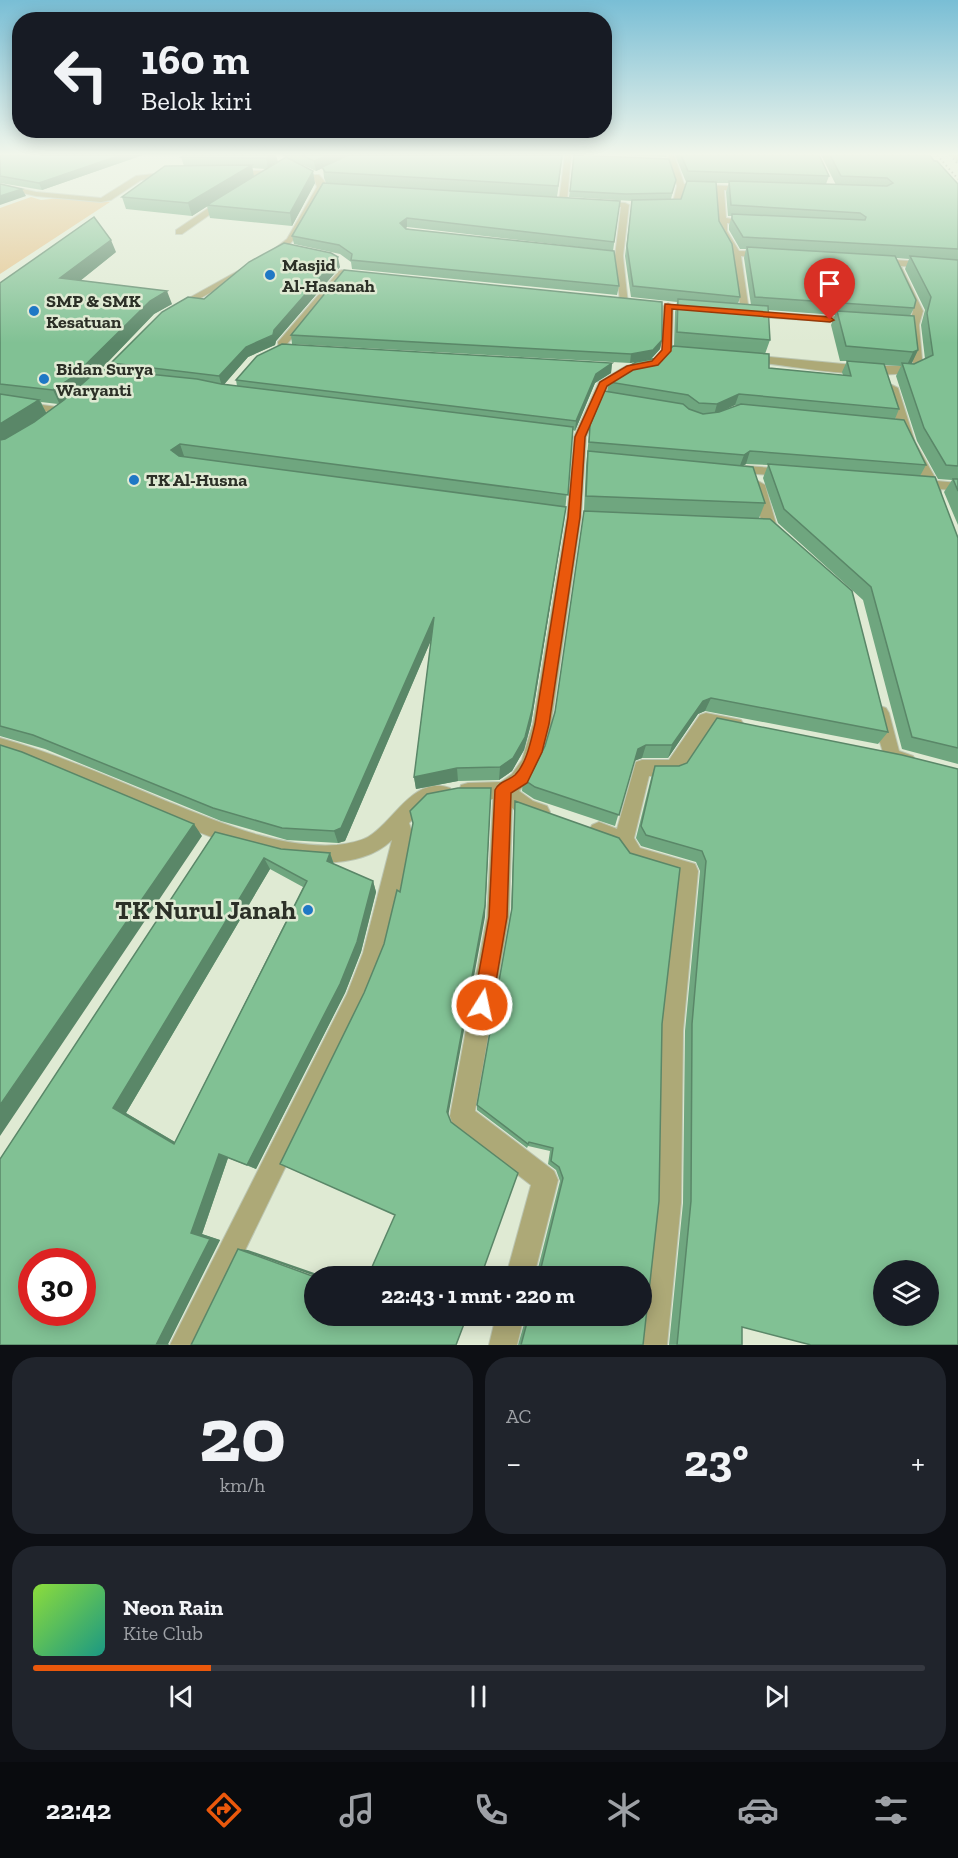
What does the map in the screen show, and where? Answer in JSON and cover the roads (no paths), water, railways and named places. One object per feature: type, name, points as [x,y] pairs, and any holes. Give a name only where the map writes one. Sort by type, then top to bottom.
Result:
[{"type":"street","points":[[179,232],[200,218]]},
{"type":"street","points":[[169,313],[284,247],[290,241],[299,218]]},
{"type":"street","points":[[613,300],[630,302],[619,256],[623,218]]},
{"type":"street","points":[[767,223],[722,220],[724,234],[736,253],[739,314],[869,322]]},
{"type":"street","points":[[284,247],[295,250]]},
{"type":"street","points":[[736,253],[771,255]]},
{"type":"street","points":[[607,255],[619,256]]},
{"type":"street","points":[[314,351],[279,349],[348,265],[342,261]]},
{"type":"street","points":[[736,357],[908,372],[919,368],[914,325],[918,311],[890,263],[958,267]]},
{"type":"street","points":[[342,273],[366,275]]},
{"type":"street","points":[[607,367],[630,368],[655,363],[672,351],[668,306]]},
{"type":"street","points":[[903,324],[914,325]]},
{"type":"street","points":[[0,745],[38,756],[218,831],[287,851],[338,854],[374,844],[422,798],[458,791],[503,790],[521,779],[535,752],[542,724],[585,460],[574,436],[602,398],[603,384],[630,368]]},
{"type":"street","points":[[886,370],[898,427],[909,442],[941,501]]},
{"type":"street","points":[[0,402],[68,408],[48,422]]},
{"type":"street","points":[[745,474],[746,470],[804,474]]},
{"type":"street","points":[[721,472],[745,474],[756,478],[764,525],[795,548]]},
{"type":"street","points":[[897,481],[958,487]]},
{"type":"street","points":[[878,702],[892,757]]},
{"type":"street","points":[[624,840],[642,768],[674,768],[706,720],[753,729]]},
{"type":"street","points":[[868,753],[925,765]]},
{"type":"street","points":[[503,790],[527,808],[559,818]]},
{"type":"street","points":[[503,790],[498,917],[462,1116],[545,1180],[523,1266]]},
{"type":"street","points":[[184,1345],[355,1001],[374,952],[398,856],[403,835],[399,820]]},
{"type":"street","points":[[581,825],[624,840],[634,855],[688,871],[671,1030],[668,1203],[653,1345]]},
{"type":"street","points":[[205,850],[218,831]]},
{"type":"street","points":[[503,1345],[508,1326]]},
{"type":"place","name":"Masjid Al-Hasanah","points":[[270,275]]},
{"type":"place","name":"SMP & SMK Kesatuan","points":[[34,311]]},
{"type":"place","name":"Bidan Surya Waryanti","points":[[44,379]]},
{"type":"place","name":"TK Al-Husna","points":[[134,480]]},
{"type":"place","name":"TK Nurul Janah","points":[[308,910]]}]
